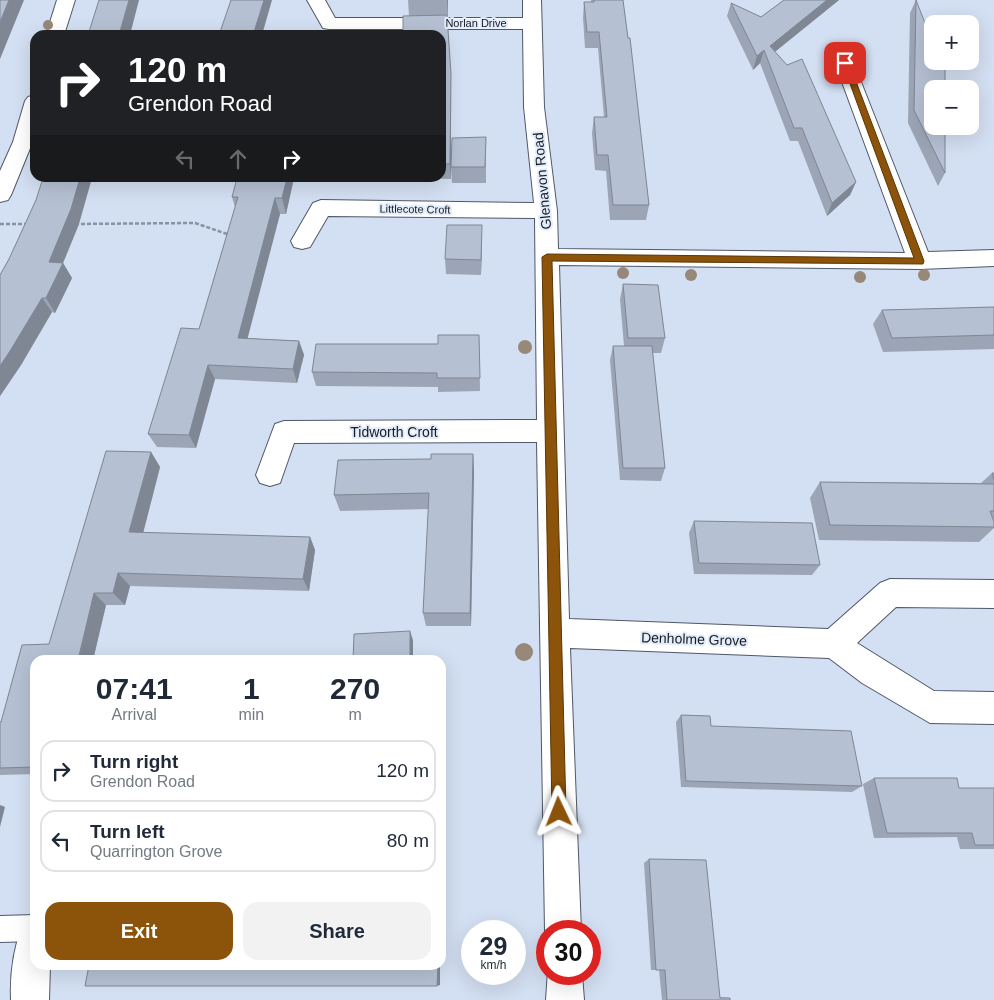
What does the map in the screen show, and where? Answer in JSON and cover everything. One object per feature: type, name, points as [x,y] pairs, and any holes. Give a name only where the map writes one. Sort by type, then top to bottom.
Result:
[{"type":"street","points":[[57,30],[66,0]]},
{"type":"street","name":"Norlan Drive","points":[[316,0],[328,29],[532,11]]},
{"type":"street","name":"Glenavon Road","points":[[532,11],[534,107],[546,211],[549,431],[563,920]]},
{"type":"street","points":[[845,63],[920,261]]},
{"type":"street","points":[[0,195],[22,142],[30,117]]},
{"type":"street","points":[[0,146],[22,142]]},
{"type":"street","name":"Littlecote Croft","points":[[302,241],[321,208],[546,211]]},
{"type":"street","points":[[547,257],[920,261],[994,258]]},
{"type":"street","name":"Tidworth Croft","points":[[270,475],[284,432],[549,431]]},
{"type":"street","points":[[994,594],[890,593],[834,644],[873,672],[930,707],[994,708]]},
{"type":"street","name":"Denholme Grove","points":[[554,633],[834,644]]},
{"type":"street","points":[[30,969],[28,981],[30,1000]]},
{"type":"street","points":[[564,985],[565,1000]]},
{"type":"lane","points":[[0,929],[30,928]]},
{"type":"path","points":[[0,224],[29,224]]},
{"type":"path","points":[[68,224],[196,224],[232,236]]},
{"type":"building","points":[[0,0],[9,0],[0,22]]},
{"type":"building","points":[[99,0],[129,0],[120,30],[90,30]]},
{"type":"building","points":[[231,0],[264,0],[255,30],[221,30]]},
{"type":"building","points":[[594,0],[623,0],[628,38],[630,38],[649,205],[613,205],[608,155],[597,155],[594,117],[607,117],[599,32],[587,32],[584,2],[594,2]]},
{"type":"building","points":[[784,0],[827,0],[770,46],[787,65],[802,59],[856,182],[832,203],[802,128],[794,128],[764,50],[757,56],[731,3],[761,17]]},
{"type":"building","points":[[916,0],[924,20],[924,70],[945,70],[945,80],[924,80],[924,130],[914,110]]},
{"type":"building","points":[[447,15],[451,74],[450,164],[446,164],[446,30],[403,30],[403,16]]},
{"type":"building","points":[[926,135],[945,135],[945,173]]},
{"type":"building","points":[[486,137],[485,167],[451,167],[452,138]]},
{"type":"building","points":[[42,182],[79,182],[71,209],[49,262],[63,263],[46,298],[42,298],[0,366],[0,275],[36,200]]},
{"type":"building","points":[[236,182],[286,182],[282,198],[275,198],[238,338],[299,341],[293,369],[208,365],[189,435],[148,434],[181,328],[199,329],[238,197],[232,197]]},
{"type":"building","points":[[447,225],[482,225],[481,260],[445,259]]},
{"type":"building","points":[[623,284],[658,285],[665,338],[628,338]]},
{"type":"building","points":[[994,307],[994,335],[892,338],[882,310]]},
{"type":"building","points":[[438,335],[479,335],[480,378],[437,378],[437,373],[312,372],[316,344],[438,344]]},
{"type":"building","points":[[613,346],[652,346],[665,468],[623,468]]},
{"type":"building","points":[[106,451],[151,452],[129,532],[310,537],[303,579],[118,573],[113,593],[94,593],[79,655],[30,655],[30,767],[0,768],[0,722],[22,645],[49,644]]},
{"type":"building","points":[[431,454],[473,454],[470,613],[423,613],[429,493],[334,495],[338,460],[431,459]]},
{"type":"building","points":[[820,482],[994,484],[994,511],[990,511],[994,527],[830,525]]},
{"type":"building","points":[[694,521],[812,523],[820,565],[699,563]]},
{"type":"building","points":[[410,631],[410,655],[353,655],[354,634]]},
{"type":"building","points":[[681,715],[710,716],[711,726],[851,731],[862,786],[686,781]]},
{"type":"building","points":[[874,778],[957,778],[959,788],[994,788],[994,845],[975,845],[972,833],[887,833]]},
{"type":"building","points":[[649,859],[706,860],[720,998],[730,998],[730,1000],[667,1000],[665,970],[656,970]]},
{"type":"building","points":[[88,970],[438,970],[437,986],[85,986]]},
{"type":"route","points":[[559,812],[549,431],[547,257],[920,261],[845,63]]}]
